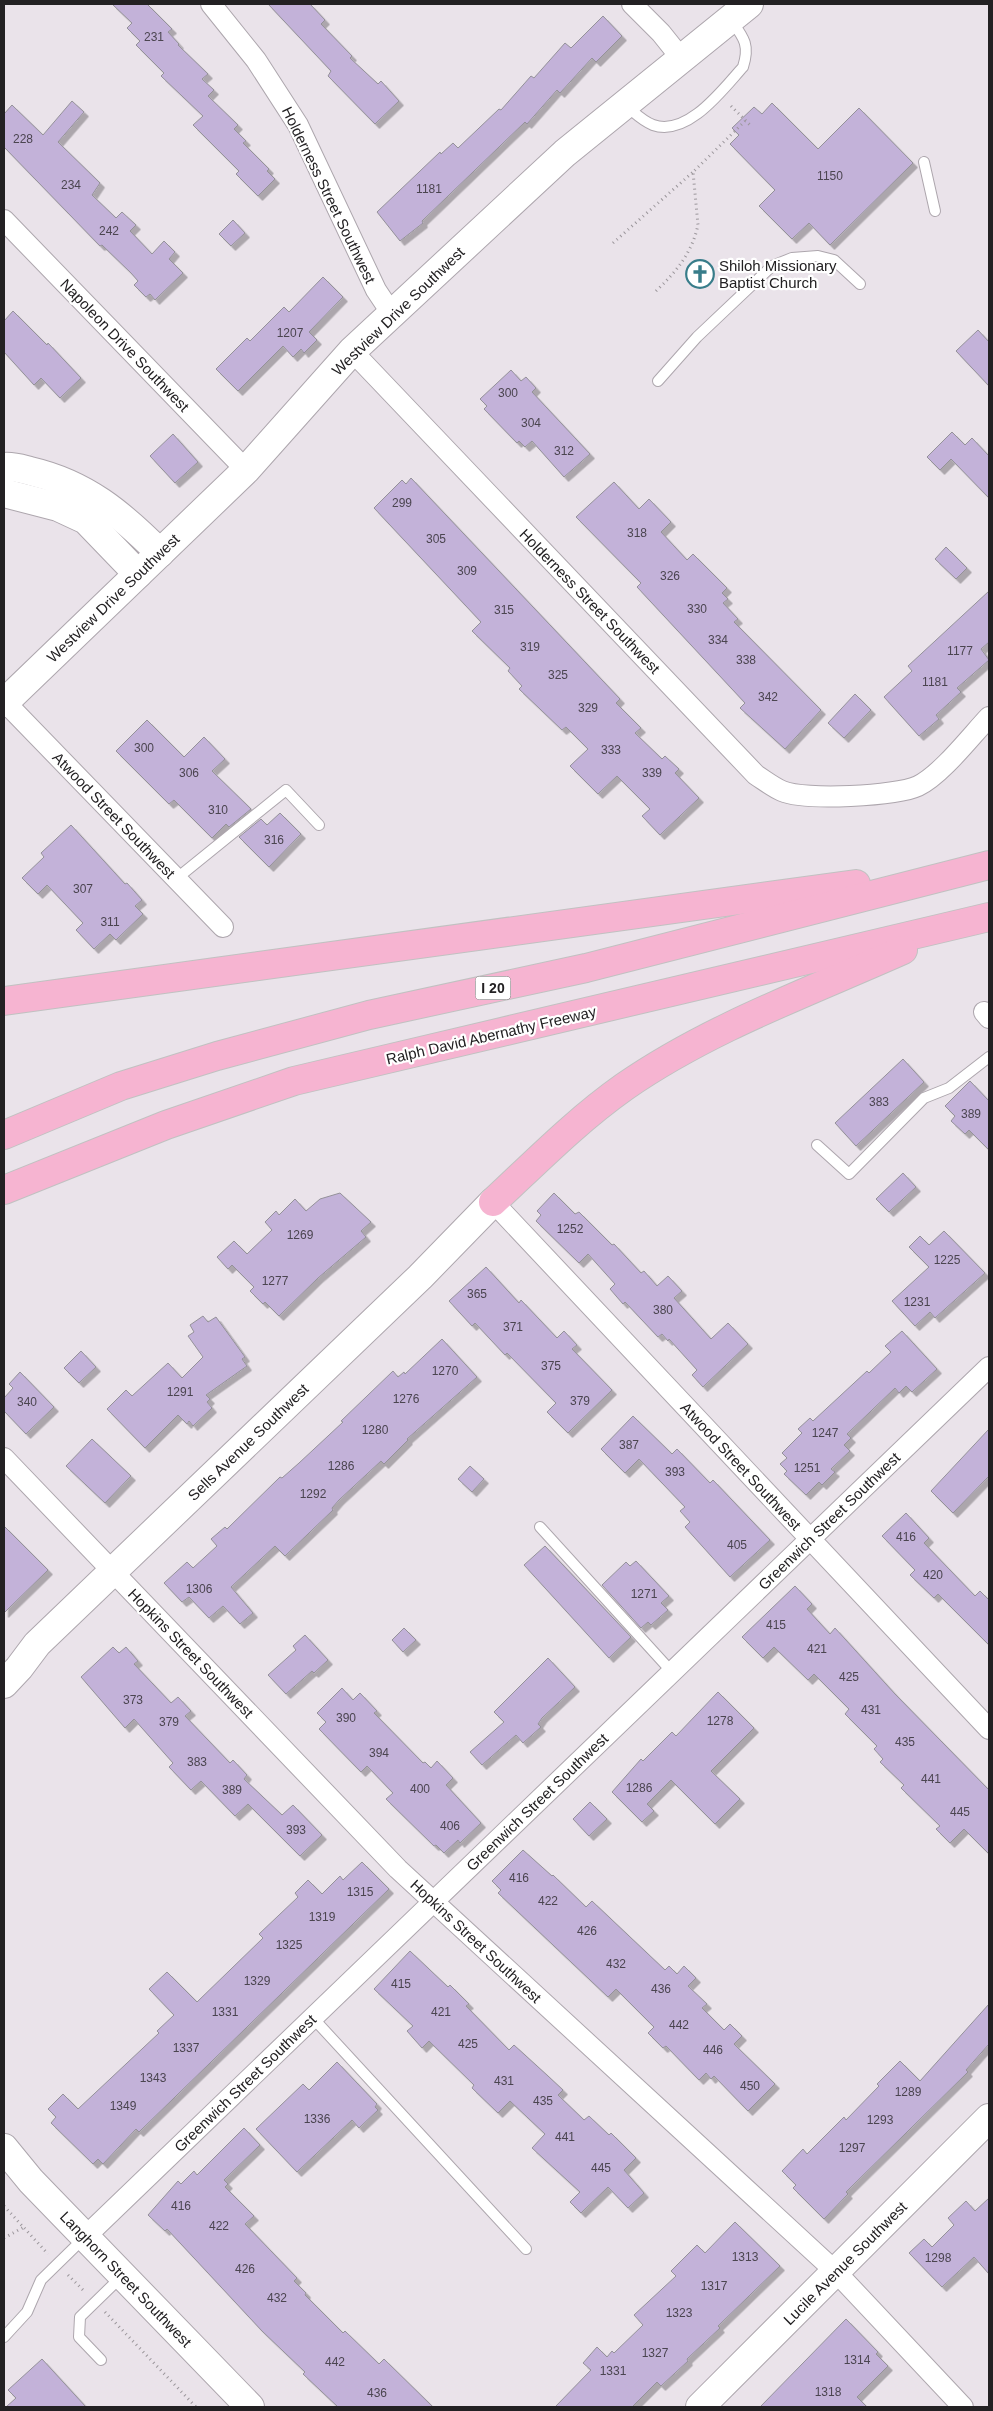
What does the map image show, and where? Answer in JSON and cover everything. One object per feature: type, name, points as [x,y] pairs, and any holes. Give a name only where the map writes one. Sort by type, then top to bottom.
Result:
[{"type":"highway","points":[[4,1001],[989,865]]},
{"type":"highway","name":"I 20","points":[[4,1135],[121,1086],[217,1056],[369,1016],[586,968],[989,865]]},
{"type":"highway","points":[[493,1202],[580,1121],[626,1086],[674,1057],[742,1021],[979,919]]},
{"type":"highway","name":"Ralph David Abernathy Freeway","points":[[4,1190],[166,1125],[294,1081],[979,919]]},
{"type":"street","name":"Holderness Street Southwest","points":[[211,4],[256,60],[298,125],[376,290],[392,314]]},
{"type":"street","points":[[632,4],[661,33],[681,58]]},
{"type":"street","name":"Westview Drive Southwest","points":[[4,703],[246,470],[352,351],[565,153],[739,11]]},
{"type":"street","name":"Napoleon Drive Southwest","points":[[4,220],[246,470]]},
{"type":"street","name":"Holderness Street Southwest","points":[[352,351],[756,775],[782,791],[813,796],[899,792],[919,786],[935,775],[989,717]]},
{"type":"street","points":[[4,467],[53,476],[92,495],[125,519],[160,553]]},
{"type":"street","points":[[4,493],[58,506],[86,520],[138,574]]},
{"type":"street","name":"Atwood Street Southwest","points":[[4,703],[223,927]]},
{"type":"street","name":"Atwood Street Southwest","points":[[493,1202],[989,1729]]},
{"type":"street","name":"Sells Avenue Southwest","points":[[4,1684],[37,1644],[420,1277],[493,1202]]},
{"type":"street","name":"Greenwich Street Southwest","points":[[85,2237],[989,1368]]},
{"type":"street","name":"Hopkins Street Southwest","points":[[4,1458],[398,1869],[836,2272],[963,2407]]},
{"type":"street","points":[[4,1665],[37,1644]]},
{"type":"street","name":"Lucile Avenue Southwest","points":[[700,2407],[989,2118]]},
{"type":"street","name":"Langhorn Street Southwest","points":[[4,2148],[31,2181],[123,2275],[244,2405]]},
{"type":"lane","points":[[624,104],[644,121],[656,126],[687,123],[744,67],[747,54],[739,11]]},
{"type":"lane","points":[[924,162],[935,211]]},
{"type":"lane","points":[[658,381],[697,337],[772,266],[792,258],[818,256],[834,260],[860,284]]},
{"type":"lane","points":[[176,879],[286,790],[319,826]]},
{"type":"lane","points":[[817,1145],[849,1174],[924,1098],[949,1088],[989,1057]]},
{"type":"lane","points":[[540,1527],[672,1672]]},
{"type":"lane","points":[[313,2018],[526,2249]]},
{"type":"lane","points":[[4,2337],[27,2312],[41,2280],[85,2237]]},
{"type":"lane","points":[[101,2360],[79,2337],[80,2317],[123,2275]]},
{"type":"path","points":[[731,106],[750,125]]},
{"type":"path","points":[[613,243],[693,172],[745,121]]},
{"type":"path","points":[[656,291],[677,271],[697,234],[698,225],[693,172]]},
{"type":"path","points":[[4,2238],[24,2227]]},
{"type":"building","points":[[112,4],[147,4],[172,29],[168,32],[178,45],[208,74],[202,79],[214,90],[208,96],[238,125],[234,129],[246,141],[243,143],[269,169],[267,171],[275,179],[258,196],[236,174],[239,171],[193,125],[203,116],[161,76],[164,73],[136,45],[140,41],[127,28],[132,23]]},
{"type":"building","points":[[268,4],[310,4],[325,20],[321,24],[352,56],[350,58],[378,84],[381,81],[399,101],[375,124],[328,76],[331,71]]},
{"type":"building","points":[[603,16],[622,36],[596,62],[592,58],[560,93],[557,90],[527,124],[525,122],[422,221],[423,223],[400,241],[377,212],[440,152],[441,154],[453,143],[458,148],[499,109],[501,110],[531,76],[534,78],[565,43],[571,48]]},
{"type":"building","points":[[72,101],[84,112],[58,142],[100,183],[92,195],[116,218],[122,212],[136,225],[130,231],[152,254],[164,241],[175,252],[169,259],[183,273],[155,300],[150,294],[146,297],[134,285],[138,281],[131,273],[102,245],[100,246],[4,147],[4,114],[12,105],[43,135]]},
{"type":"building","points":[[772,103],[818,149],[859,108],[913,163],[830,245],[809,223],[792,239],[759,206],[775,190],[730,144],[739,135],[732,128],[754,107],[762,114]]},
{"type":"building","points":[[233,220],[245,233],[231,246],[219,234]]},
{"type":"building","points":[[323,277],[343,297],[309,332],[317,340],[304,353],[301,349],[293,357],[283,346],[238,391],[216,369],[247,338],[250,341],[284,307],[289,312]]},
{"type":"building","points":[[13,311],[47,345],[48,343],[81,378],[60,398],[41,378],[34,385],[4,352],[4,321]]},
{"type":"building","points":[[978,330],[989,342],[989,386],[956,351]]},
{"type":"building","points":[[511,370],[521,381],[526,377],[536,388],[532,392],[590,454],[564,477],[532,441],[525,447],[519,441],[517,443],[484,409],[487,406],[480,399]]},
{"type":"building","points":[[952,432],[965,445],[972,438],[989,456],[989,498],[951,459],[940,470],[927,457]]},
{"type":"building","points":[[173,434],[198,462],[175,483],[150,456]]},
{"type":"building","points":[[411,478],[620,699],[616,703],[641,728],[635,733],[662,759],[665,756],[679,769],[675,773],[699,798],[660,835],[642,816],[650,809],[617,776],[598,794],[570,766],[588,749],[566,727],[562,730],[519,689],[522,686],[508,671],[510,668],[472,631],[481,622],[374,508],[402,480],[406,484]]},
{"type":"building","points":[[614,482],[639,509],[649,499],[671,522],[661,532],[687,560],[693,554],[727,588],[722,593],[728,599],[723,603],[738,619],[734,622],[821,710],[785,749],[740,708],[745,703],[637,587],[641,583],[576,517]]},
{"type":"building","points":[[946,547],[967,568],[956,579],[935,559]]},
{"type":"building","points":[[989,591],[989,642],[981,649],[989,660],[957,688],[961,692],[936,715],[939,719],[919,736],[884,697],[912,671],[908,666]]},
{"type":"building","points":[[855,694],[871,710],[844,738],[828,723]]},
{"type":"building","points":[[147,720],[184,757],[204,737],[225,759],[212,771],[251,809],[229,827],[226,824],[212,838],[174,800],[169,804],[116,751]]},
{"type":"building","points":[[280,813],[301,834],[269,867],[239,837],[261,819],[267,825]]},
{"type":"building","points":[[71,825],[142,900],[135,906],[143,914],[116,940],[110,934],[94,949],[76,930],[83,923],[47,885],[38,894],[22,878],[44,857],[41,853]]},
{"type":"building","points":[[903,1059],[924,1082],[856,1146],[835,1123]]},
{"type":"building","points":[[970,1081],[989,1101],[989,1150],[969,1130],[965,1134],[951,1121],[955,1116],[945,1106]]},
{"type":"building","points":[[903,1173],[916,1187],[889,1212],[876,1199]]},
{"type":"building","points":[[340,1193],[371,1222],[361,1231],[366,1237],[318,1278],[279,1316],[250,1291],[254,1287],[232,1265],[228,1269],[217,1257],[234,1241],[247,1254],[272,1230],[265,1222],[276,1211],[279,1215],[295,1199],[306,1211],[320,1199]]},
{"type":"building","points":[[554,1193],[575,1214],[579,1212],[612,1245],[614,1244],[641,1273],[644,1271],[657,1286],[668,1276],[682,1291],[674,1298],[711,1339],[728,1323],[748,1344],[703,1387],[692,1375],[697,1370],[669,1339],[668,1341],[662,1334],[658,1337],[625,1302],[623,1304],[610,1289],[615,1284],[588,1254],[579,1263],[536,1221],[541,1215],[537,1211]]},
{"type":"building","points":[[944,1231],[985,1273],[935,1318],[930,1312],[915,1326],[892,1301],[929,1267],[909,1247],[920,1236],[929,1245]]},
{"type":"building","points":[[486,1267],[519,1303],[521,1300],[557,1338],[564,1331],[577,1345],[572,1349],[612,1390],[568,1433],[547,1412],[556,1403],[507,1353],[505,1355],[475,1323],[472,1326],[449,1301]]},
{"type":"building","points":[[203,1316],[208,1322],[216,1317],[245,1357],[242,1359],[247,1366],[206,1395],[210,1399],[207,1402],[212,1408],[193,1426],[189,1421],[187,1424],[178,1415],[145,1448],[107,1409],[126,1390],[132,1396],[168,1363],[182,1378],[203,1357],[188,1336],[194,1332],[190,1325]]},
{"type":"building","points":[[902,1331],[937,1369],[912,1392],[906,1386],[899,1393],[895,1388],[847,1434],[851,1438],[844,1445],[850,1451],[831,1469],[835,1472],[822,1485],[819,1482],[806,1495],[784,1474],[787,1471],[780,1464],[787,1458],[782,1453],[802,1433],[798,1429],[810,1418],[813,1421],[867,1371],[869,1373],[891,1352],[885,1346]]},
{"type":"building","points":[[442,1339],[477,1377],[407,1439],[384,1464],[381,1461],[339,1500],[332,1508],[333,1510],[285,1556],[275,1546],[231,1587],[253,1613],[240,1624],[223,1606],[209,1618],[189,1597],[182,1602],[164,1583],[187,1562],[193,1568],[217,1546],[211,1539],[225,1527],[227,1529],[280,1477],[282,1478],[299,1463],[393,1371],[398,1377],[404,1372],[405,1374]]},
{"type":"building","points":[[81,1351],[96,1367],[79,1383],[64,1368]]},
{"type":"building","points":[[20,1372],[54,1407],[26,1434],[4,1411],[4,1398],[13,1388],[9,1384]]},
{"type":"building","points":[[633,1416],[672,1454],[677,1449],[710,1483],[713,1480],[770,1540],[730,1577],[685,1527],[690,1522],[680,1511],[685,1507],[639,1459],[625,1473],[601,1449]]},
{"type":"building","points":[[989,1429],[989,1476],[953,1513],[931,1491]]},
{"type":"building","points":[[92,1439],[131,1476],[105,1503],[66,1466]]},
{"type":"building","points":[[470,1466],[484,1479],[472,1492],[458,1479]]},
{"type":"building","points":[[906,1513],[929,1538],[924,1543],[975,1596],[980,1591],[989,1600],[989,1645],[938,1594],[934,1598],[910,1575],[915,1570],[882,1536]]},
{"type":"building","points":[[4,1526],[48,1570],[4,1613]]},
{"type":"building","points":[[545,1546],[631,1637],[609,1658],[524,1565]]},
{"type":"building","points":[[636,1561],[669,1596],[661,1603],[668,1610],[651,1625],[648,1622],[641,1628],[602,1585],[626,1562],[630,1566]]},
{"type":"building","points":[[795,1586],[812,1604],[807,1609],[830,1634],[835,1628],[895,1694],[989,1790],[989,1854],[964,1829],[950,1843],[936,1829],[940,1826],[901,1788],[904,1785],[880,1762],[883,1759],[874,1749],[877,1746],[845,1714],[849,1709],[814,1674],[808,1680],[774,1647],[763,1658],[742,1637]]},
{"type":"building","points":[[404,1628],[416,1640],[403,1652],[392,1640]]},
{"type":"building","points":[[305,1635],[328,1660],[314,1673],[312,1671],[286,1694],[268,1675],[296,1650],[293,1646]]},
{"type":"building","points":[[113,1647],[119,1653],[126,1647],[138,1661],[134,1664],[171,1703],[178,1697],[191,1711],[185,1716],[230,1763],[233,1760],[247,1775],[244,1779],[282,1815],[293,1805],[322,1835],[300,1856],[248,1804],[235,1816],[201,1781],[191,1790],[169,1767],[173,1763],[134,1719],[125,1728],[81,1677]]},
{"type":"building","points":[[548,1658],[575,1687],[542,1718],[538,1724],[541,1727],[523,1743],[516,1735],[482,1765],[470,1752],[504,1722],[494,1712]]},
{"type":"building","points":[[342,1688],[353,1700],[360,1693],[377,1711],[374,1713],[423,1763],[425,1762],[431,1768],[437,1761],[453,1778],[446,1785],[481,1823],[460,1843],[458,1840],[444,1853],[436,1845],[434,1846],[386,1799],[393,1793],[367,1766],[361,1772],[319,1729],[326,1722],[317,1713]]},
{"type":"building","points":[[718,1692],[754,1728],[711,1771],[740,1799],[715,1824],[671,1780],[647,1804],[654,1811],[642,1822],[612,1792],[641,1759],[643,1761],[672,1732],[676,1736]]},
{"type":"building","points":[[590,1802],[607,1819],[589,1836],[573,1819]]},
{"type":"building","points":[[523,1850],[553,1875],[586,1907],[592,1901],[665,1970],[669,1966],[677,1974],[684,1966],[696,1978],[688,1986],[707,2004],[702,2008],[724,2030],[730,2024],[742,2036],[734,2044],[775,2084],[748,2111],[714,2076],[711,2079],[706,2073],[699,2080],[666,2046],[663,2048],[648,2033],[654,2027],[616,1989],[608,1997],[498,1893],[501,1890],[492,1881]]},
{"type":"building","points":[[362,1862],[389,1889],[139,2132],[136,2129],[103,2164],[98,2159],[93,2164],[51,2123],[56,2117],[48,2109],[63,2094],[78,2109],[159,2033],[157,2031],[174,2015],[149,1989],[167,1972],[197,2002],[263,1938],[259,1934],[298,1897],[295,1893],[308,1880],[322,1894],[340,1876],[343,1880]]},
{"type":"building","points":[[410,1951],[469,2004],[466,2006],[509,2050],[514,2045],[563,2090],[558,2095],[584,2120],[589,2116],[609,2135],[611,2133],[636,2158],[624,2170],[644,2193],[628,2208],[608,2187],[581,2213],[570,2202],[580,2192],[532,2148],[545,2134],[510,2101],[498,2113],[472,2088],[474,2085],[429,2041],[422,2048],[407,2031],[413,2026],[374,1989]]},
{"type":"building","points":[[989,2004],[989,2044],[966,2070],[968,2072],[846,2192],[848,2194],[824,2219],[793,2188],[796,2185],[782,2171],[803,2149],[807,2154],[844,2117],[846,2120],[900,2061],[920,2081]]},
{"type":"building","points":[[337,2062],[377,2104],[375,2107],[378,2110],[359,2128],[352,2120],[297,2172],[256,2129],[303,2084],[309,2090]]},
{"type":"building","points":[[244,2128],[260,2145],[224,2180],[228,2184],[225,2187],[254,2216],[245,2224],[297,2278],[294,2281],[306,2293],[305,2295],[343,2333],[345,2331],[379,2364],[384,2359],[433,2407],[338,2407],[303,2374],[305,2372],[262,2331],[167,2229],[165,2231],[148,2215],[178,2181],[181,2184],[194,2171],[197,2175]]},
{"type":"building","points":[[989,2198],[989,2274],[974,2257],[942,2287],[909,2253],[924,2239],[932,2247],[954,2225],[948,2218],[966,2201],[975,2211]]},
{"type":"building","points":[[735,2222],[780,2266],[718,2326],[720,2328],[687,2359],[688,2361],[661,2386],[657,2382],[632,2407],[555,2407],[591,2370],[583,2363],[597,2347],[607,2357],[612,2351],[614,2353],[643,2325],[634,2315],[676,2276],[671,2271],[697,2245],[705,2253]]},
{"type":"building","points":[[846,2319],[878,2352],[876,2354],[888,2366],[857,2397],[867,2407],[760,2407]]},
{"type":"building","points":[[42,2359],[86,2407],[6,2407],[16,2398],[8,2390]]},
{"type":"place","name":"Shiloh Missionary Baptist Church","points":[[700,274]]}]
